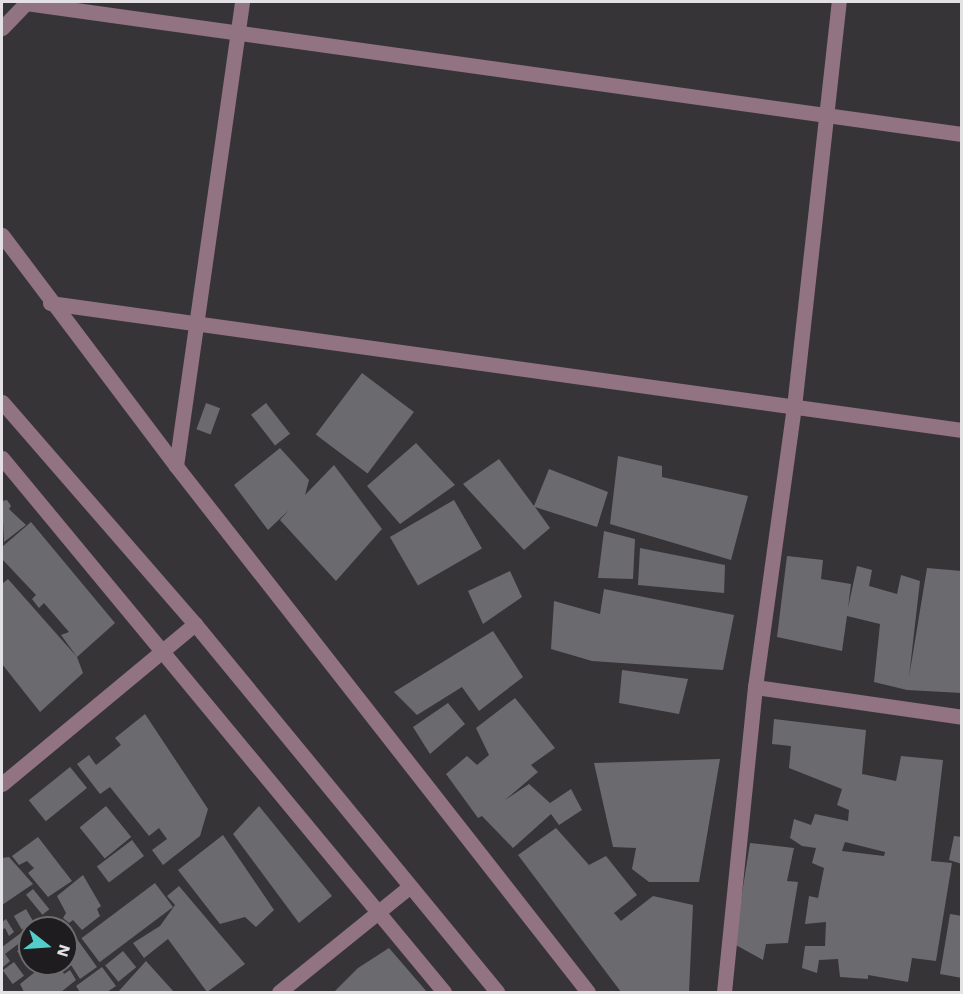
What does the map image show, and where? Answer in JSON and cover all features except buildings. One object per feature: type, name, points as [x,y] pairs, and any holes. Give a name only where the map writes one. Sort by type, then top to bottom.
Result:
[{"type":"street","points":[[2,28],[26,2],[962,134]]},
{"type":"street","points":[[176,466],[242,2]]},
{"type":"street","points":[[724,993],[755,687],[794,407],[839,2]]},
{"type":"street","points":[[2,236],[50,303],[176,466],[588,993]]},
{"type":"street","points":[[50,303],[962,430]]},
{"type":"street","points":[[2,402],[195,624],[408,888],[497,993]]},
{"type":"street","points":[[2,458],[444,993]]},
{"type":"street","points":[[2,784],[195,624]]},
{"type":"street","points":[[755,687],[962,717]]},
{"type":"street","points":[[279,993],[376,910],[408,888]]}]
